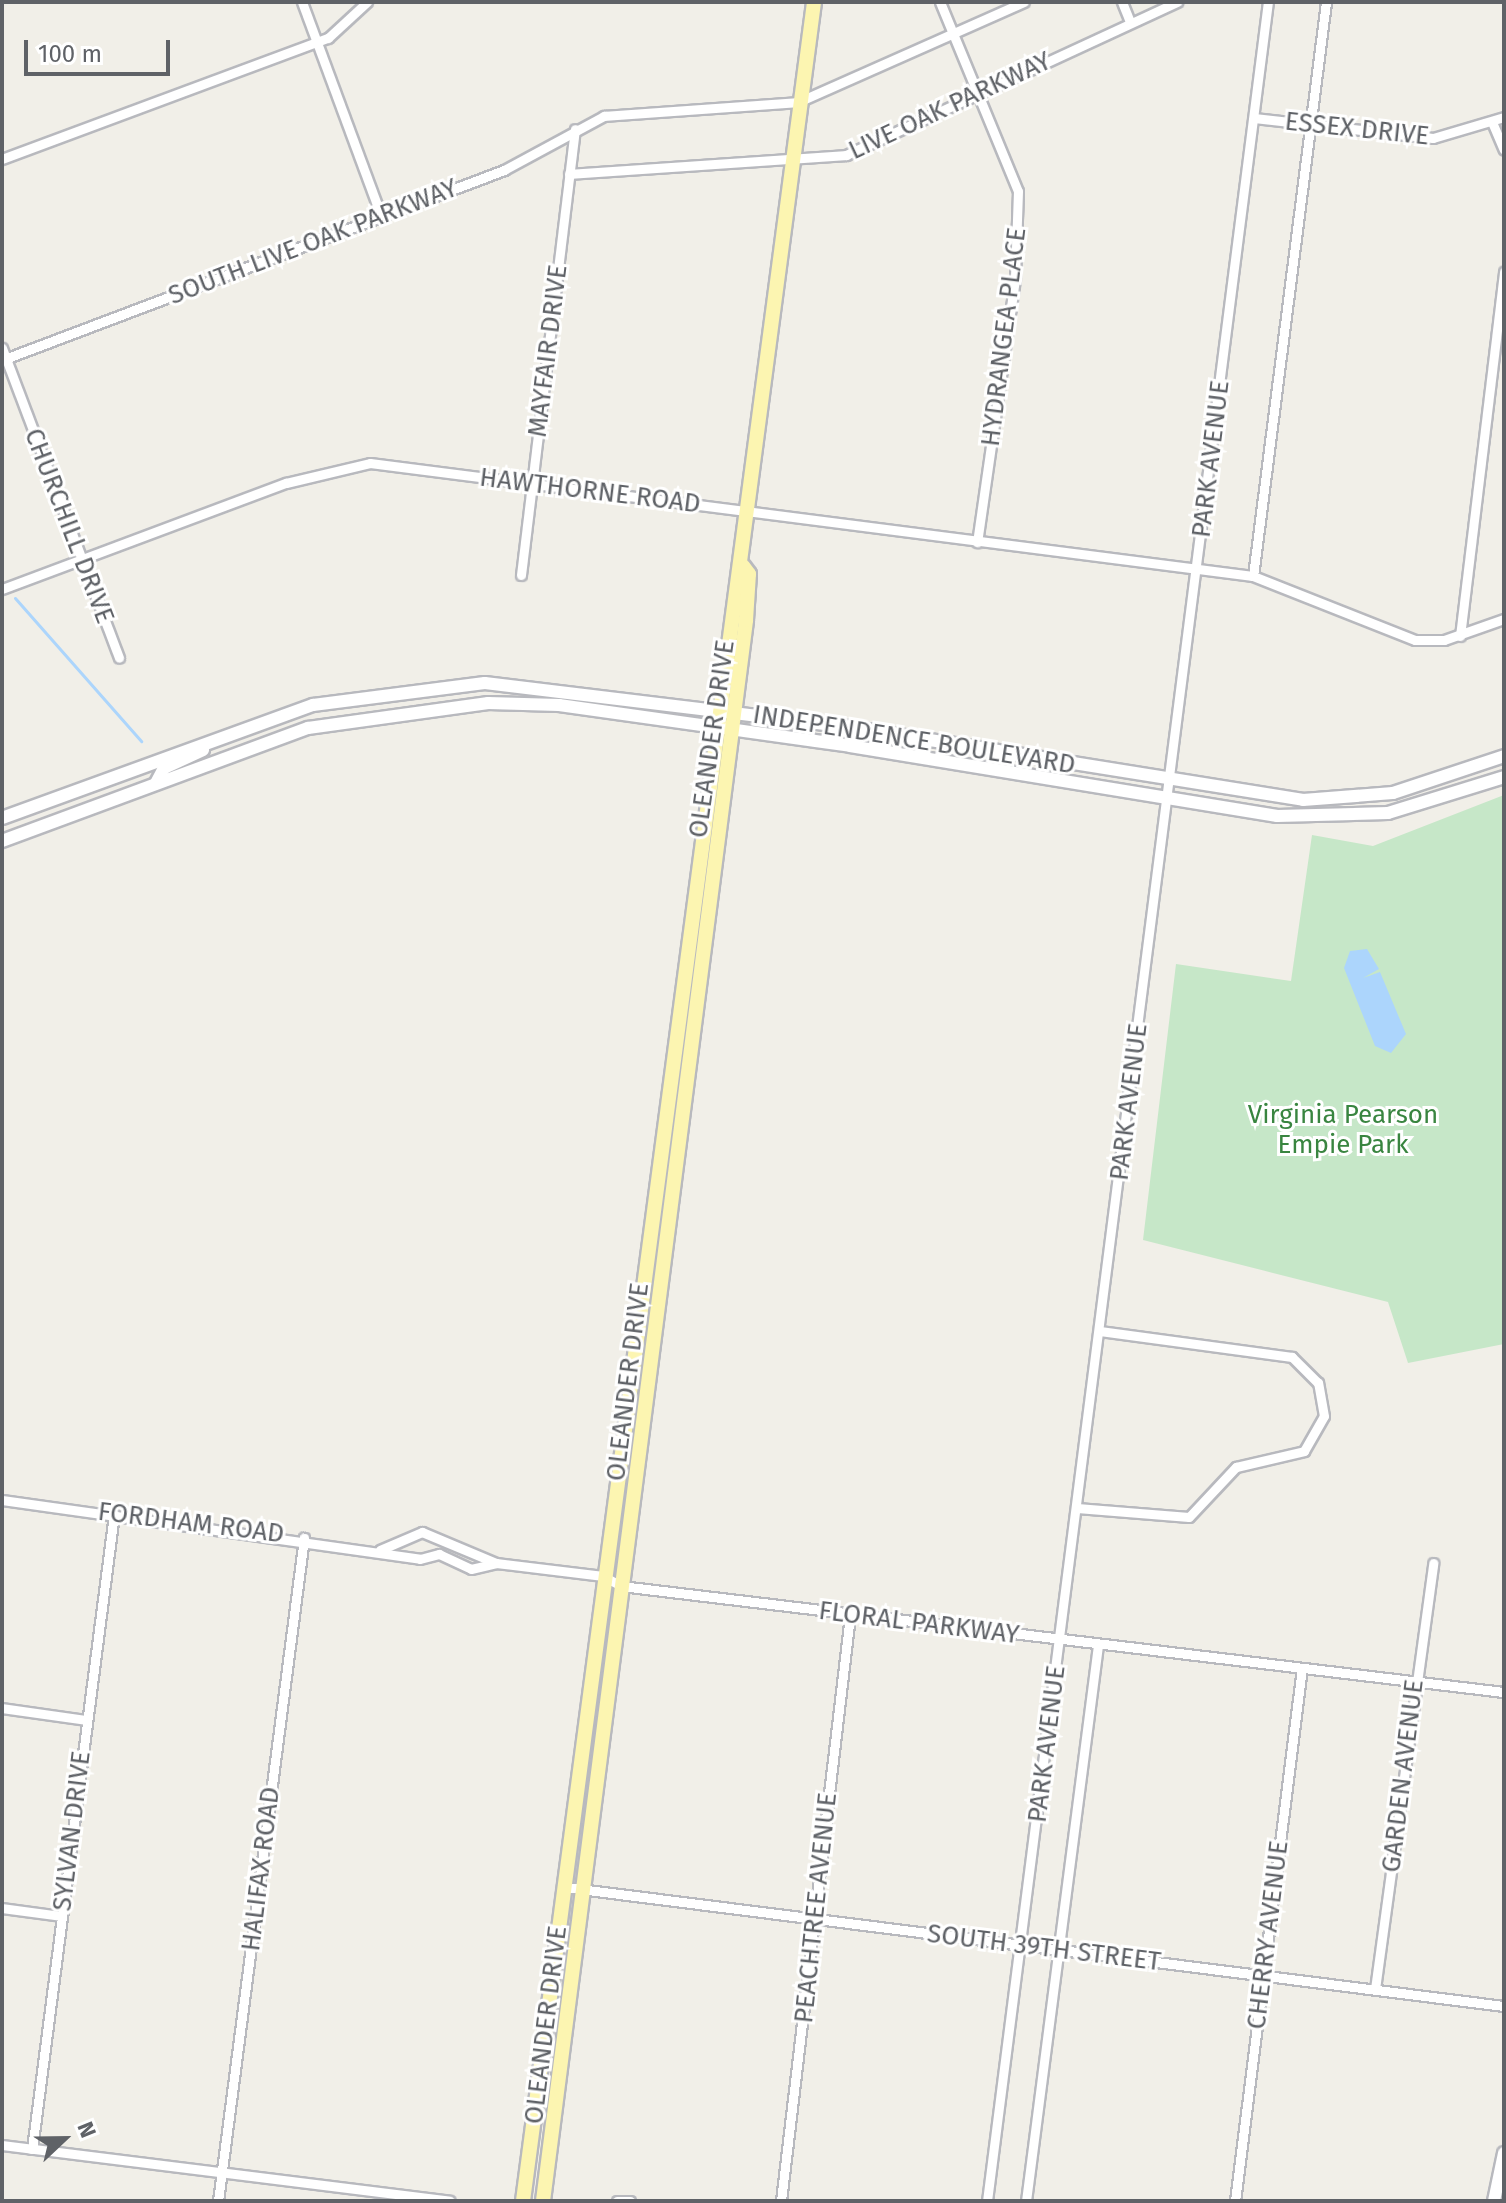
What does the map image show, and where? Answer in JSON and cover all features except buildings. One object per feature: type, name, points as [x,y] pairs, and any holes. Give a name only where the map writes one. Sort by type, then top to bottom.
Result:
[{"type":"main road","name":"OLEANDER DRIVE","points":[[523,2201],[713,728],[734,578],[743,566],[814,2]]},
{"type":"main road","name":"OLEANDER DRIVE","points":[[543,2201],[734,712],[749,574],[743,566]]},
{"type":"main road","name":"INDEPENDENCE BOULEVARD","points":[[2,818],[248,726],[372,693],[485,683],[734,712],[1170,779],[1347,800],[1412,789],[1504,756]]},
{"type":"main road","name":"INDEPENDENCE BOULEVARD","points":[[2,841],[308,728],[419,708],[545,704],[1167,799],[1338,819],[1420,806],[1504,777]]},
{"type":"main road","points":[[156,783],[164,768],[248,726]]},
{"type":"main road","points":[[1494,2201],[1501,2185],[1504,2153]]},
{"type":"street","points":[[302,2],[381,215]]},
{"type":"street","points":[[2,159],[316,43],[367,2]]},
{"type":"street","name":"HYDRANGEA PLACE","points":[[940,2],[980,91],[1018,191],[1018,218],[977,542]]},
{"type":"street","points":[[569,174],[575,129],[624,112],[802,100],[1024,2]]},
{"type":"street","points":[[1122,2],[1130,22]]},
{"type":"street","name":"LIVE OAK PARKWAY","points":[[569,174],[793,163],[846,155],[1177,2]]},
{"type":"street","name":"PARK AVENUE","points":[[987,2201],[1268,2]]},
{"type":"street","points":[[1253,576],[1326,2]]},
{"type":"street","name":"ESSEX DRIVE","points":[[1254,118],[1433,138],[1504,117]]},
{"type":"street","points":[[1492,122],[1504,150]]},
{"type":"street","name":"SOUTH LIVE OAK PARKWAY","points":[[4,360],[530,159],[575,129]]},
{"type":"street","name":"MAYFAIR DRIVE","points":[[521,575],[569,174]]},
{"type":"street","points":[[1460,636],[1504,272]]},
{"type":"street","name":"CHURCHILL DRIVE","points":[[2,348],[119,658]]},
{"type":"street","name":"HAWTHORNE ROAD","points":[[2,589],[344,465],[532,484],[1253,576],[1410,639],[1460,636],[1504,619]]},
{"type":"street","points":[[1077,1508],[1189,1517],[1236,1467],[1304,1451],[1324,1416],[1318,1383],[1292,1357],[1100,1331]]},
{"type":"street","name":"FORDHAM ROAD","points":[[2,1500],[304,1538],[420,1559],[439,1554],[471,1569],[496,1563]]},
{"type":"street","name":"SYLVAN DRIVE","points":[[32,2149],[114,1514]]},
{"type":"street","name":"FORDHAM ROAD","points":[[380,1550],[422,1532],[496,1563],[603,1576],[621,1586]]},
{"type":"street","name":"HALIFAX ROAD","points":[[218,2201],[304,1538]]},
{"type":"street","name":"GARDEN AVENUE","points":[[1375,1989],[1433,1563]]},
{"type":"street","name":"FLORAL PARKWAY","points":[[621,1586],[1504,1692]]},
{"type":"street","name":"PEACHTREE AVENUE","points":[[781,2201],[850,1615]]},
{"type":"street","name":"PARK AVENUE","points":[[1026,2201],[1098,1645]]},
{"type":"street","name":"CHERRY AVENUE","points":[[1235,2201],[1302,1668]]},
{"type":"street","points":[[2,1708],[86,1720]]},
{"type":"street","name":"SOUTH 39TH STREET","points":[[564,1887],[1504,2006]]},
{"type":"street","points":[[2,1908],[61,1916]]},
{"type":"street","points":[[2,2145],[450,2201]]},
{"type":"street","points":[[617,2201],[630,2201]]},
{"type":"green space","name":"Virginia Pearson Empie Park","points":[[1504,795],[1504,1344],[1408,1363],[1388,1302],[1143,1240],[1176,964],[1291,981],[1312,835],[1373,846]]},
{"type":"water","points":[[1367,949],[1379,969],[1363,978],[1380,972],[1406,1034],[1391,1053],[1375,1046],[1344,968],[1350,951]]},
{"type":"waterway","points":[[15,598],[141,741]]}]
